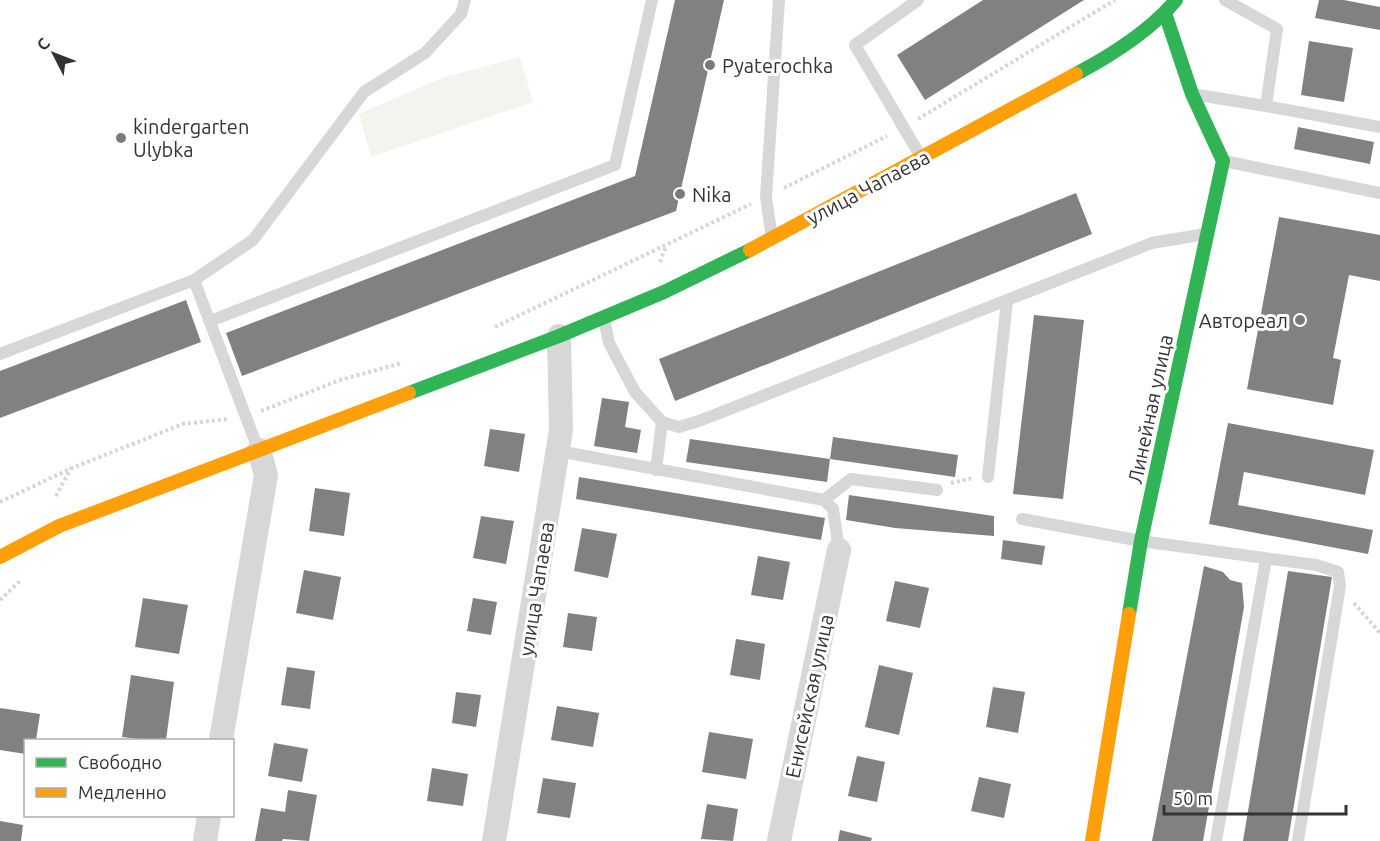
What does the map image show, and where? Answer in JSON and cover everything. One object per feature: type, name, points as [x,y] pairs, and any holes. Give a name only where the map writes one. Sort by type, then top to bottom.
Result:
[{"type":"main road","points":[[1176,0],[1165,13],[1192,94],[1223,161]]},
{"type":"main road","name":"улица Чапаева","points":[[0,557],[59,526],[559,336],[664,292],[772,239],[1102,60],[1165,13]]},
{"type":"main road","name":"Линейная улица","points":[[1092,841],[1141,541],[1223,161]]},
{"type":"street","name":"улица Чапаева","points":[[495,841],[561,430],[559,336]]},
{"type":"street","points":[[221,739],[266,475],[259,450]]},
{"type":"street","name":"Енисейская улица","points":[[780,841],[839,550]]},
{"type":"street","points":[[205,841],[209,817]]},
{"type":"lane","points":[[0,354],[194,280],[253,240],[364,92],[425,53],[461,14],[465,0]]},
{"type":"lane","points":[[210,321],[615,165],[652,0]]},
{"type":"lane","points":[[772,239],[766,197],[779,0]]},
{"type":"lane","points":[[918,0],[855,45],[922,158]]},
{"type":"lane","points":[[1225,0],[1277,29],[1266,106]]},
{"type":"lane","points":[[1192,94],[1380,127]]},
{"type":"lane","points":[[1223,161],[1380,193]]},
{"type":"lane","points":[[604,318],[609,343],[635,392],[662,422],[679,427],[1152,243],[1208,234]]},
{"type":"lane","points":[[194,280],[259,450]]},
{"type":"lane","points":[[988,477],[1007,301]]},
{"type":"lane","points":[[656,470],[662,422]]},
{"type":"lane","points":[[558,451],[824,500],[833,509],[839,550]]},
{"type":"lane","points":[[824,500],[851,479],[937,490]]},
{"type":"lane","points":[[1022,519],[1141,541],[1316,566],[1338,572],[1340,586],[1298,841]]},
{"type":"lane","points":[[1216,841],[1266,559]]},
{"type":"path","points":[[488,331],[904,128],[1114,0]]},
{"type":"path","points":[[658,265],[666,246]]},
{"type":"path","points":[[0,502],[72,468],[183,424],[247,416],[340,380],[403,363]]},
{"type":"path","points":[[53,502],[72,468]]},
{"type":"path","points":[[937,490],[954,482],[988,477]]},
{"type":"path","points":[[1340,586],[1380,633]]},
{"type":"shaded area","points":[[520,57],[533,102],[371,157],[359,114],[445,77]]},
{"type":"building","points":[[675,0],[724,0],[676,211],[242,376],[226,333],[635,176]]},
{"type":"building","points":[[983,0],[1084,0],[925,100],[897,55]]},
{"type":"building","points":[[1319,0],[1344,0],[1380,7],[1380,30],[1315,18]]},
{"type":"building","points":[[1309,41],[1353,48],[1344,102],[1301,95]]},
{"type":"building","points":[[1298,127],[1374,142],[1370,164],[1294,149]]},
{"type":"building","points":[[1076,193],[1092,234],[675,401],[659,359]]},
{"type":"building","name":"Автореал","points":[[1279,217],[1380,235],[1380,281],[1349,275],[1333,358],[1341,360],[1333,405],[1247,389]]},
{"type":"building","points":[[186,300],[201,342],[0,418],[0,371]]},
{"type":"building","points":[[1034,315],[1084,320],[1063,499],[1013,494]]},
{"type":"building","points":[[602,398],[629,402],[625,427],[641,430],[637,453],[594,446]]},
{"type":"building","points":[[1228,423],[1374,450],[1365,495],[1244,472],[1238,505],[1373,530],[1368,554],[1209,524]]},
{"type":"building","points":[[490,429],[525,434],[519,472],[484,466]]},
{"type":"building","points":[[833,437],[958,455],[955,477],[830,459]]},
{"type":"building","points":[[690,439],[830,459],[827,482],[686,462]]},
{"type":"building","points":[[579,477],[825,518],[821,540],[576,499]]},
{"type":"building","points":[[315,488],[350,493],[344,536],[309,531]]},
{"type":"building","points":[[849,495],[994,516],[994,536],[895,528],[846,520]]},
{"type":"building","points":[[481,516],[514,521],[506,564],[473,558]]},
{"type":"building","points":[[582,528],[617,534],[608,578],[574,571]]},
{"type":"building","points":[[1003,540],[1045,546],[1042,565],[1001,559]]},
{"type":"building","points":[[758,556],[790,562],[783,600],[751,595]]},
{"type":"building","points":[[1204,566],[1223,572],[1230,580],[1242,583],[1244,607],[1203,841],[1152,841]]},
{"type":"building","points":[[304,570],[341,577],[333,620],[296,613]]},
{"type":"building","points":[[1288,571],[1332,577],[1288,841],[1243,841]]},
{"type":"building","points":[[895,581],[929,588],[920,628],[886,621]]},
{"type":"building","points":[[143,598],[188,605],[179,654],[135,647]]},
{"type":"building","points":[[473,598],[497,602],[491,635],[467,631]]},
{"type":"building","points":[[568,613],[597,617],[592,651],[563,647]]},
{"type":"building","points":[[736,639],[765,644],[760,680],[730,675]]},
{"type":"building","points":[[879,665],[913,673],[899,735],[865,727]]},
{"type":"building","points":[[287,667],[315,671],[310,709],[281,705]]},
{"type":"building","points":[[131,675],[174,682],[166,739],[122,737]]},
{"type":"building","points":[[993,687],[1025,692],[1018,733],[986,727]]},
{"type":"building","points":[[456,692],[481,695],[476,727],[452,723]]},
{"type":"building","points":[[557,706],[599,713],[593,747],[551,740]]},
{"type":"building","points":[[0,708],[40,714],[36,739],[24,739],[24,754],[0,750]]},
{"type":"building","points":[[709,732],[753,739],[746,779],[702,772]]},
{"type":"building","points":[[274,743],[308,749],[302,782],[268,776]]},
{"type":"building","points":[[857,756],[885,762],[877,802],[848,796]]},
{"type":"building","points":[[432,768],[468,774],[463,806],[427,801]]},
{"type":"building","points":[[979,777],[1011,784],[1004,818],[971,811]]},
{"type":"building","points":[[543,778],[576,783],[570,818],[537,813]]},
{"type":"building","points":[[288,790],[317,795],[309,841],[283,839],[282,841],[255,841],[261,808],[285,812]]},
{"type":"building","points":[[707,804],[738,809],[733,841],[701,839]]},
{"type":"building","points":[[0,821],[23,825],[21,841],[0,841]]},
{"type":"building","points":[[840,830],[872,838],[871,841],[838,841]]},
{"type":"traffic: fast","points":[[1076,74],[1129,42],[1155,22],[1176,0]]},
{"type":"traffic: fast","points":[[1129,614],[1141,541],[1223,161],[1192,94],[1165,13]]},
{"type":"traffic: fast","points":[[409,393],[559,336],[664,292],[750,250]]},
{"type":"traffic: slow","points":[[750,250],[1076,74]]},
{"type":"traffic: slow","points":[[0,557],[59,526],[409,393]]},
{"type":"traffic: slow","points":[[1092,841],[1129,614]]},
{"type":"place","name":"Pyaterochka","points":[[710,65]]},
{"type":"place","name":"kindergarten Ulybka","points":[[121,138]]},
{"type":"place","name":"Nika","points":[[680,194]]},
{"type":"place","name":"Автореал","points":[[1300,320]]}]
